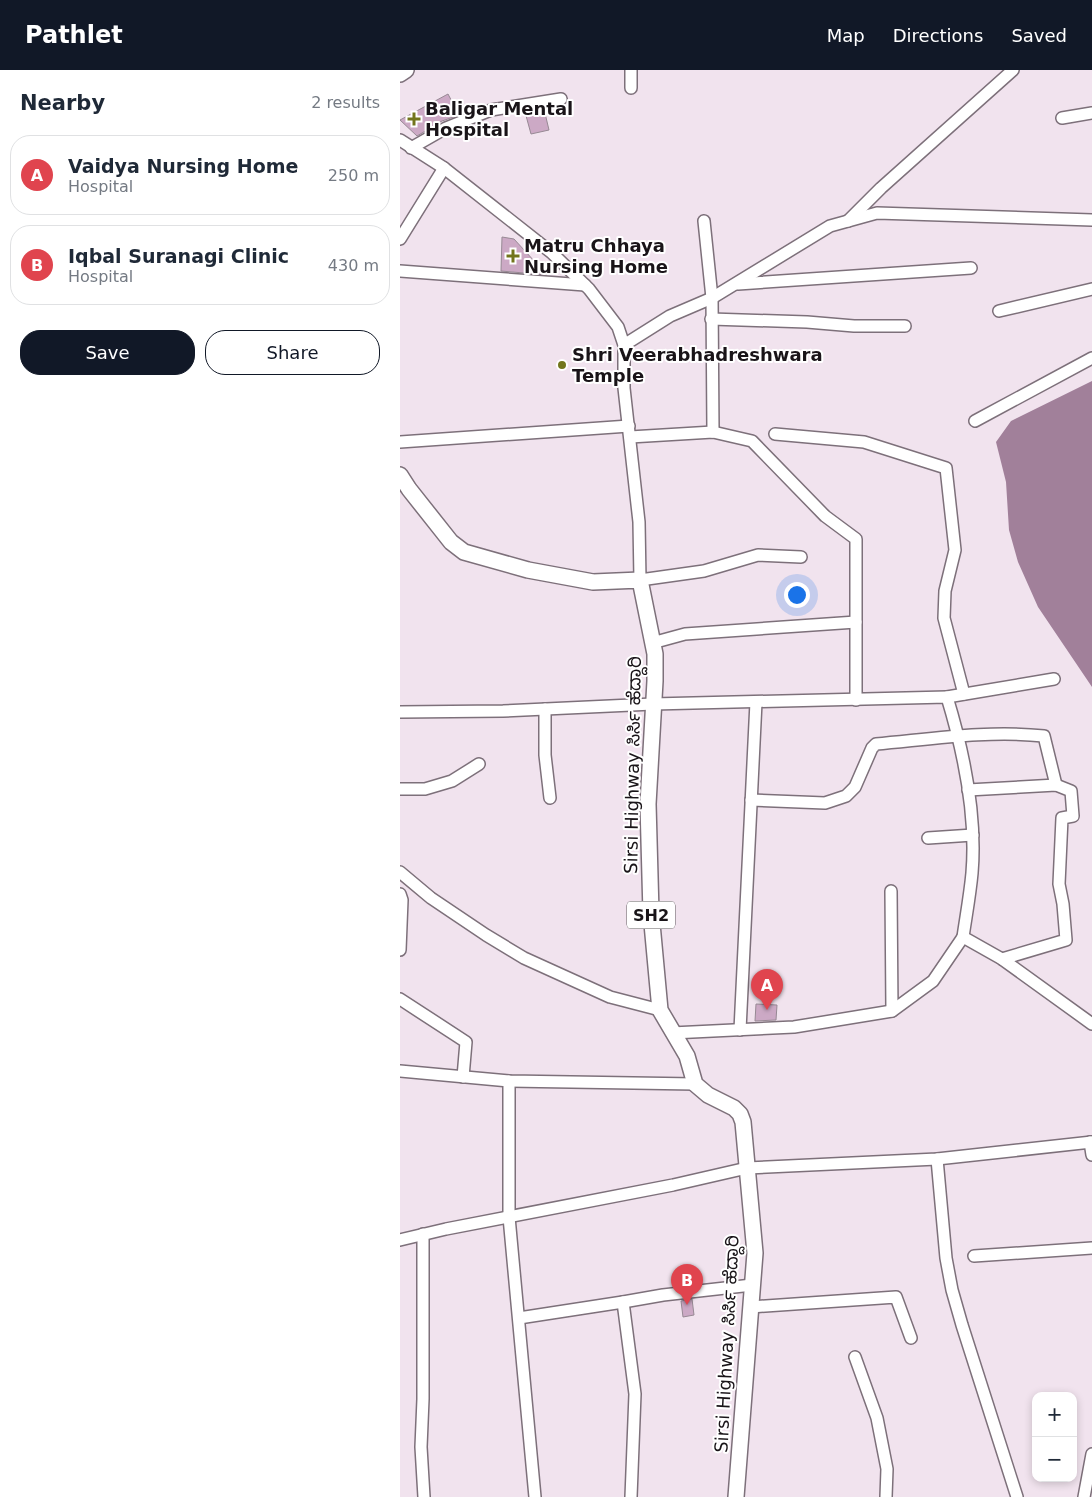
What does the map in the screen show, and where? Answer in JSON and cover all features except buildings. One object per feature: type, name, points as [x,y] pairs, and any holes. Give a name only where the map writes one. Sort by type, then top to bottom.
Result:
[{"type":"main road","points":[[400,74],[406,70]]},
{"type":"main road","points":[[400,475],[451,542],[464,552],[528,570],[593,582],[640,580]]},
{"type":"main road","name":"Sirsi Highway ಸಿರ್ಸಿ ಹೆದ್ದಾರಿ","points":[[640,580],[655,654],[648,804],[651,913],[660,1010],[687,1056],[695,1084],[708,1095],[734,1108],[740,1114],[743,1122],[755,1252],[736,1497]]},
{"type":"street","points":[[631,70],[631,88]]},
{"type":"street","points":[[848,221],[1013,70]]},
{"type":"street","points":[[404,145],[491,110],[561,99]]},
{"type":"street","points":[[1062,118],[1092,113]]},
{"type":"street","points":[[404,145],[444,168],[552,253],[585,285],[618,327],[624,344],[624,388],[639,522],[640,580],[704,571],[758,555],[801,557]]},
{"type":"street","points":[[400,238],[444,168]]},
{"type":"street","points":[[624,344],[670,316],[712,298],[830,226],[877,213],[1092,220]]},
{"type":"street","points":[[704,221],[712,298],[713,432]]},
{"type":"street","points":[[735,284],[971,268]]},
{"type":"street","points":[[400,271],[585,285]]},
{"type":"street","points":[[999,311],[1092,290]]},
{"type":"street","points":[[711,319],[807,322],[854,326],[904,326]]},
{"type":"street","points":[[975,421],[1092,358]]},
{"type":"street","points":[[400,442],[630,431],[713,432],[752,441],[826,516],[856,539],[856,700]]},
{"type":"street","points":[[775,434],[864,442],[946,468],[954,550],[945,591],[944,618],[964,694]]},
{"type":"street","points":[[652,643],[693,633],[856,622]]},
{"type":"street","points":[[400,712],[946,697],[1054,679]]},
{"type":"street","points":[[672,1032],[794,1028],[892,1011],[933,981],[963,937],[972,873],[973,835],[968,790],[959,736],[946,697]]},
{"type":"street","points":[[740,1030],[756,702]]},
{"type":"street","points":[[545,709],[545,755],[550,798]]},
{"type":"street","points":[[751,800],[825,803],[846,796],[855,788],[872,748],[876,744],[986,734],[1044,736],[1056,785]]},
{"type":"street","points":[[400,789],[425,789],[452,781],[479,764]]},
{"type":"street","points":[[968,790],[1056,785],[1071,790],[1073,816],[1062,818],[1059,884],[1066,940],[1002,959]]},
{"type":"street","points":[[928,838],[973,835]]},
{"type":"street","points":[[400,872],[486,936],[524,958],[610,997],[660,1010]]},
{"type":"street","points":[[400,950],[402,900],[400,893],[422,890]]},
{"type":"street","points":[[892,891],[892,1011]]},
{"type":"street","points":[[963,937],[1002,959],[1092,1024]]},
{"type":"street","points":[[400,999],[466,1042],[463,1077]]},
{"type":"street","points":[[400,1071],[509,1081],[695,1084]]},
{"type":"street","points":[[509,1081],[509,1217],[535,1497]]},
{"type":"street","points":[[400,1240],[673,1185],[747,1168],[937,1159],[1091,1142],[1092,1155]]},
{"type":"street","points":[[937,1159],[946,1258],[952,1290],[1017,1497]]},
{"type":"street","points":[[423,1234],[423,1399],[421,1447],[424,1497]]},
{"type":"street","points":[[974,1256],[1092,1248]]},
{"type":"street","points":[[519,1318],[663,1295],[752,1285]]},
{"type":"street","points":[[752,1307],[896,1297],[910,1338]]},
{"type":"street","points":[[623,1302],[635,1394],[631,1497]]},
{"type":"street","points":[[856,1358],[877,1418],[887,1469],[886,1497]]},
{"type":"street","points":[[1084,1497],[1092,1454]]},
{"type":"shaded area","points":[[1092,381],[1092,687],[1038,607],[1018,562],[1009,530],[1006,482],[996,442],[1011,421]]},
{"type":"place","name":"Baligar Mental Hospital","points":[[414,119]]},
{"type":"place","name":"Matru Chhaya Nursing Home","points":[[513,256]]},
{"type":"place","name":"Shri Veerabhadreshwara Temple","points":[[562,365]]},
{"type":"place","name":"Vaidya Nursing Home","points":[[767,1010]]},
{"type":"place","name":"Iqbal Suranagi Clinic","points":[[687,1305]]}]
